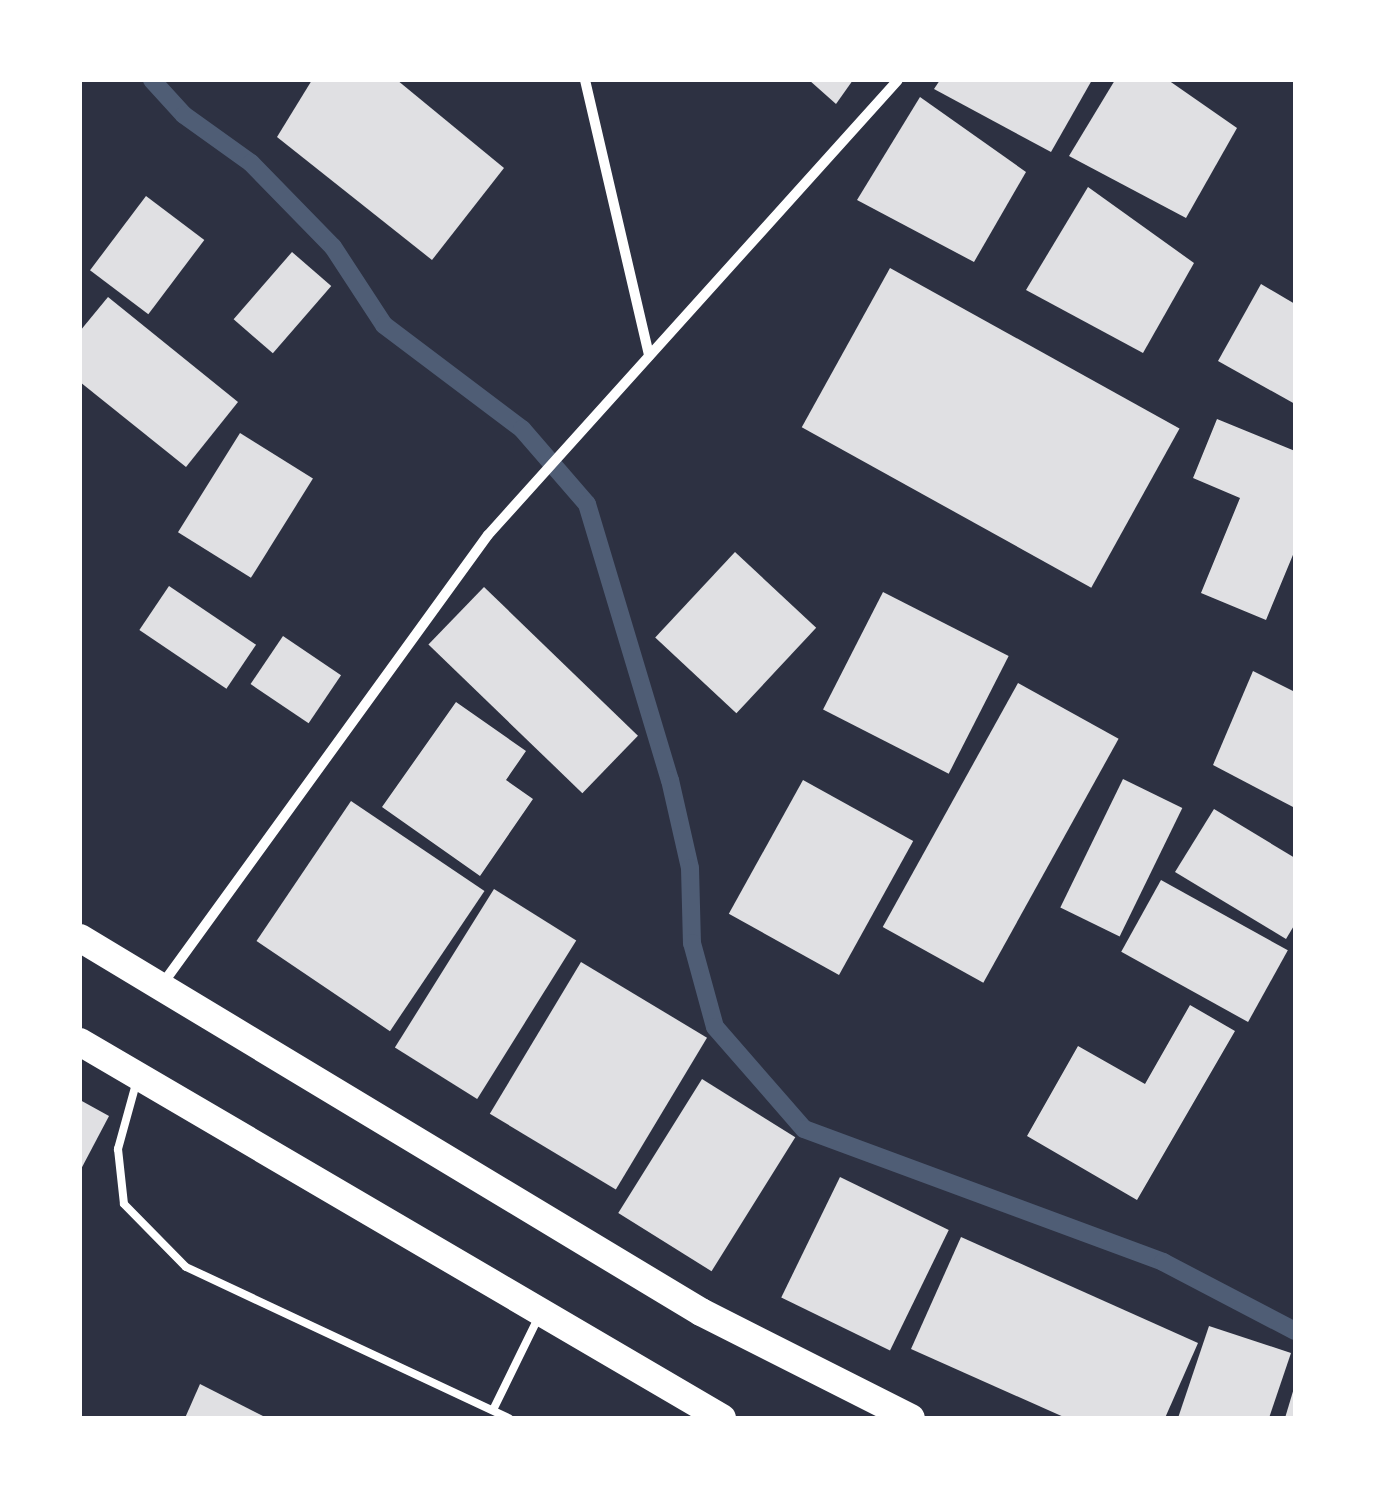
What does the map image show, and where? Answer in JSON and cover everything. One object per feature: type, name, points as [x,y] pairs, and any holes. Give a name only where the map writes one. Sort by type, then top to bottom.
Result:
[{"type":"highway","points":[[80,938],[701,1312],[911,1418]]},
{"type":"highway","points":[[80,1042],[722,1418]]},
{"type":"street","points":[[585,80],[650,356]]},
{"type":"street","points":[[161,987],[488,535],[898,80]]},
{"type":"lane","points":[[138,1076],[118,1149],[124,1204],[186,1268],[509,1418]]},
{"type":"lane","points":[[493,1410],[540,1314]]},
{"type":"building","points":[[312,80],[397,80],[504,168],[432,260],[277,137]]},
{"type":"building","points":[[809,80],[853,80],[836,104]]},
{"type":"building","points":[[940,80],[1092,80],[1051,152],[934,89]]},
{"type":"building","points":[[1115,80],[1168,80],[1237,128],[1186,218],[1069,156]]},
{"type":"building","points":[[920,97],[1026,172],[974,262],[857,200]]},
{"type":"building","points":[[1088,187],[1194,263],[1143,353],[1026,290]]},
{"type":"building","points":[[146,196],[204,240],[148,314],[90,270]]},
{"type":"building","points":[[292,252],[331,286],[273,353],[234,319]]},
{"type":"building","points":[[890,268],[1179,428],[1091,588],[802,427]]},
{"type":"building","points":[[1261,284],[1295,304],[1295,404],[1218,361]]},
{"type":"building","points":[[108,297],[238,402],[186,467],[80,382],[80,331]]},
{"type":"building","points":[[1217,419],[1295,451],[1295,550],[1266,620],[1201,593],[1240,498],[1193,478]]},
{"type":"building","points":[[240,433],[313,479],[251,578],[178,532]]},
{"type":"building","points":[[735,552],[816,628],[736,713],[655,638]]},
{"type":"building","points":[[169,586],[256,645],[226,689],[139,630]]},
{"type":"building","points":[[484,587],[638,736],[582,793],[428,645]]},
{"type":"building","points":[[883,592],[1009,656],[949,774],[823,710]]},
{"type":"building","points":[[283,636],[341,675],[309,723],[251,684]]},
{"type":"building","points":[[1253,671],[1295,692],[1295,808],[1213,765]]},
{"type":"building","points":[[1018,683],[1119,739],[983,983],[883,927]]},
{"type":"building","points":[[456,702],[526,751],[506,780],[533,799],[480,876],[382,807]]},
{"type":"building","points":[[1123,779],[1182,808],[1120,936],[1060,908]]},
{"type":"building","points":[[803,780],[913,841],[839,975],[729,914]]},
{"type":"building","points":[[351,801],[484,891],[390,1031],[256,941]]},
{"type":"building","points":[[1214,809],[1295,858],[1295,924],[1286,939],[1175,872]]},
{"type":"building","points":[[1161,880],[1288,950],[1248,1022],[1121,952]]},
{"type":"building","points":[[494,889],[576,940],[477,1099],[395,1048]]},
{"type":"building","points":[[581,962],[707,1038],[616,1189],[490,1114]]},
{"type":"building","points":[[1190,1005],[1235,1031],[1137,1200],[1027,1136],[1078,1046],[1145,1084]]},
{"type":"building","points":[[702,1079],[795,1137],[712,1271],[618,1213]]},
{"type":"building","points":[[80,1100],[109,1116],[80,1171]]},
{"type":"building","points":[[840,1177],[949,1230],[890,1350],[781,1297]]},
{"type":"building","points":[[961,1237],[1198,1343],[1165,1418],[1066,1418],[911,1349]]},
{"type":"building","points":[[1209,1326],[1291,1353],[1269,1418],[1178,1418]]},
{"type":"building","points":[[200,1384],[267,1418],[185,1418]]},
{"type":"building","points":[[1294,1388],[1295,1418],[1285,1418]]},
{"type":"waterway","points":[[152,80],[184,115],[251,163],[333,247],[384,325],[522,429],[587,504],[670,780],[690,868],[692,943],[715,1027],[804,1129],[1163,1262],[1295,1331]]}]
